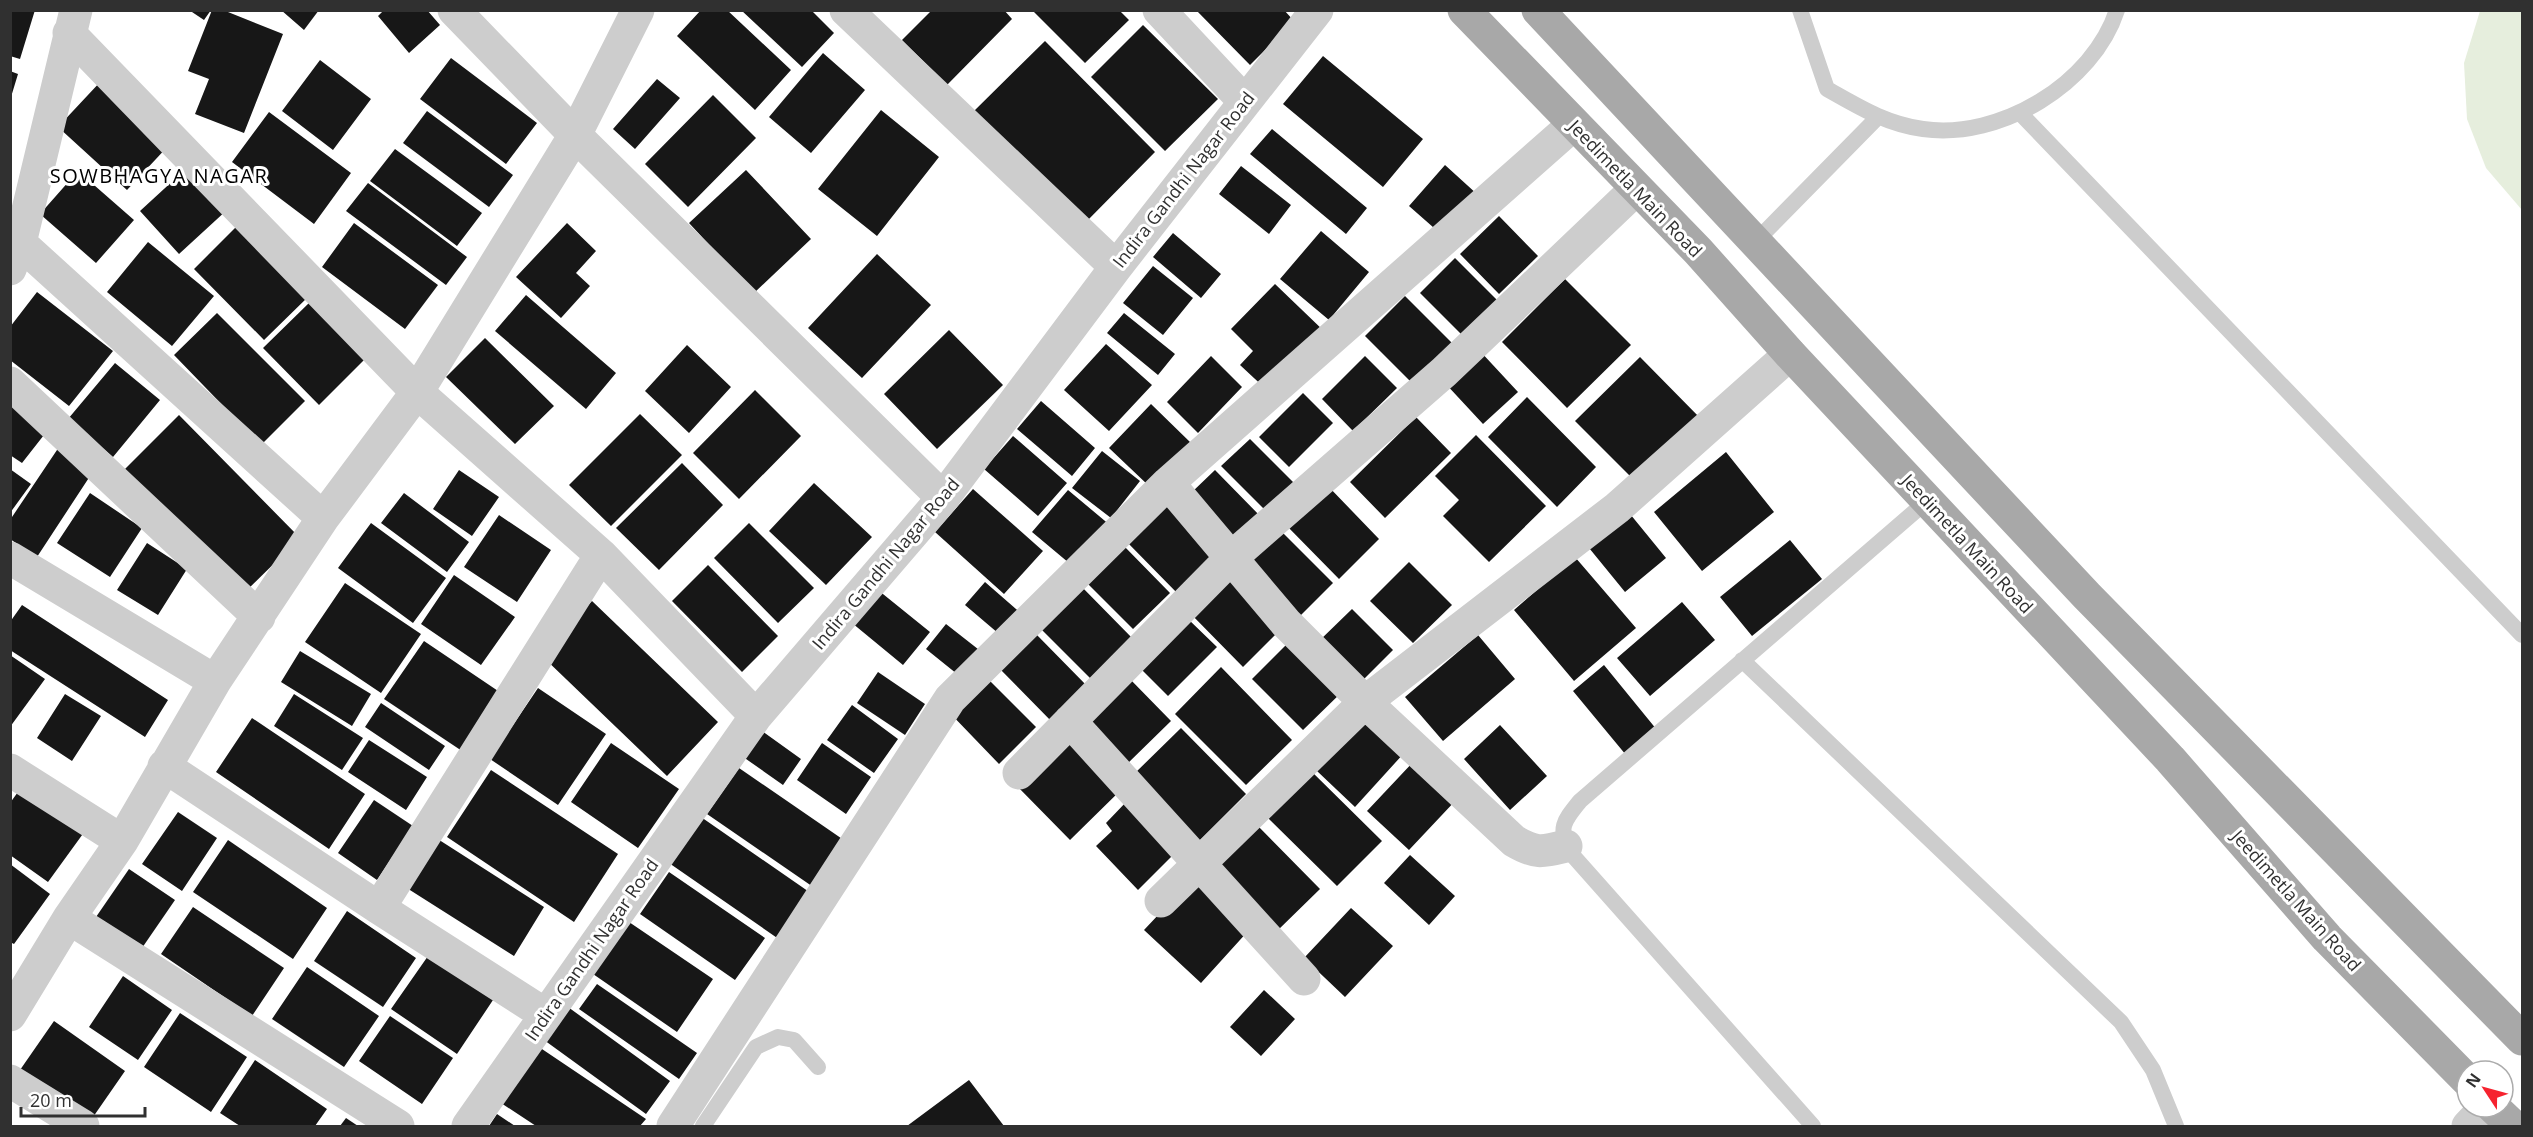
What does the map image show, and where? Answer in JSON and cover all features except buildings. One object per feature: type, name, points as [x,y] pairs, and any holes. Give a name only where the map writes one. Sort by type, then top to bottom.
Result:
[{"type":"main road","name":"Jeedimetla Main Road","points":[[1464,10],[1573,125],[1698,251],[1790,354],[2170,759],[2327,939],[2455,1068]]},
{"type":"main road","points":[[1538,10],[2087,596],[2523,1039]]},
{"type":"street","points":[[454,10],[574,135],[943,498]]},
{"type":"street","points":[[10,1015],[23,967],[69,918],[122,841],[215,681],[322,518],[417,392],[574,135],[638,10]]},
{"type":"street","points":[[846,10],[1116,267]]},
{"type":"street","points":[[1160,10],[1245,102]]},
{"type":"street","name":"Indira Gandhi Nagar Road","points":[[468,1126],[756,716],[943,498],[1116,267],[1317,10]]},
{"type":"street","points":[[72,22],[15,256],[322,518]]},
{"type":"street","points":[[72,22],[417,392],[602,555],[756,716]]},
{"type":"street","points":[[673,1126],[950,699],[1168,483],[1573,125]]},
{"type":"street","points":[[1019,773],[1232,558],[1444,372],[1636,189]]},
{"type":"street","points":[[1161,901],[1365,702],[1617,508],[1790,354]]},
{"type":"street","points":[[10,383],[258,617]]},
{"type":"street","points":[[1168,483],[1286,622],[1365,702],[1514,841],[1531,851],[1545,852],[1566,846]]},
{"type":"street","points":[[379,908],[602,555]]},
{"type":"street","points":[[10,558],[215,681]]},
{"type":"street","points":[[1070,721],[1304,979]]},
{"type":"street","points":[[164,766],[546,1015]]},
{"type":"street","points":[[10,770],[122,841]]},
{"type":"street","points":[[69,918],[398,1126]]},
{"type":"street","points":[[10,1081],[83,1126]]},
{"type":"lane","points":[[1800,10],[1827,89],[1877,118],[1925,129],[1974,128],[2020,114],[2072,79],[2110,29],[2117,10]]},
{"type":"lane","points":[[2020,114],[2523,635]]},
{"type":"lane","points":[[1755,242],[1877,118]]},
{"type":"lane","points":[[1813,1126],[1566,846],[1562,834],[1566,819],[1580,801],[1927,501]]},
{"type":"lane","points":[[1742,660],[2121,1022],[2153,1070],[2176,1126]]},
{"type":"lane","points":[[703,1126],[756,1047],[778,1037],[794,1040],[818,1067]]},
{"type":"green space","points":[[2480,11],[2522,11],[2522,210],[2486,168],[2467,119],[2464,63]]},
{"type":"district","name":"SOWBHAGYA NAGAR","points":[[159,176]]}]
